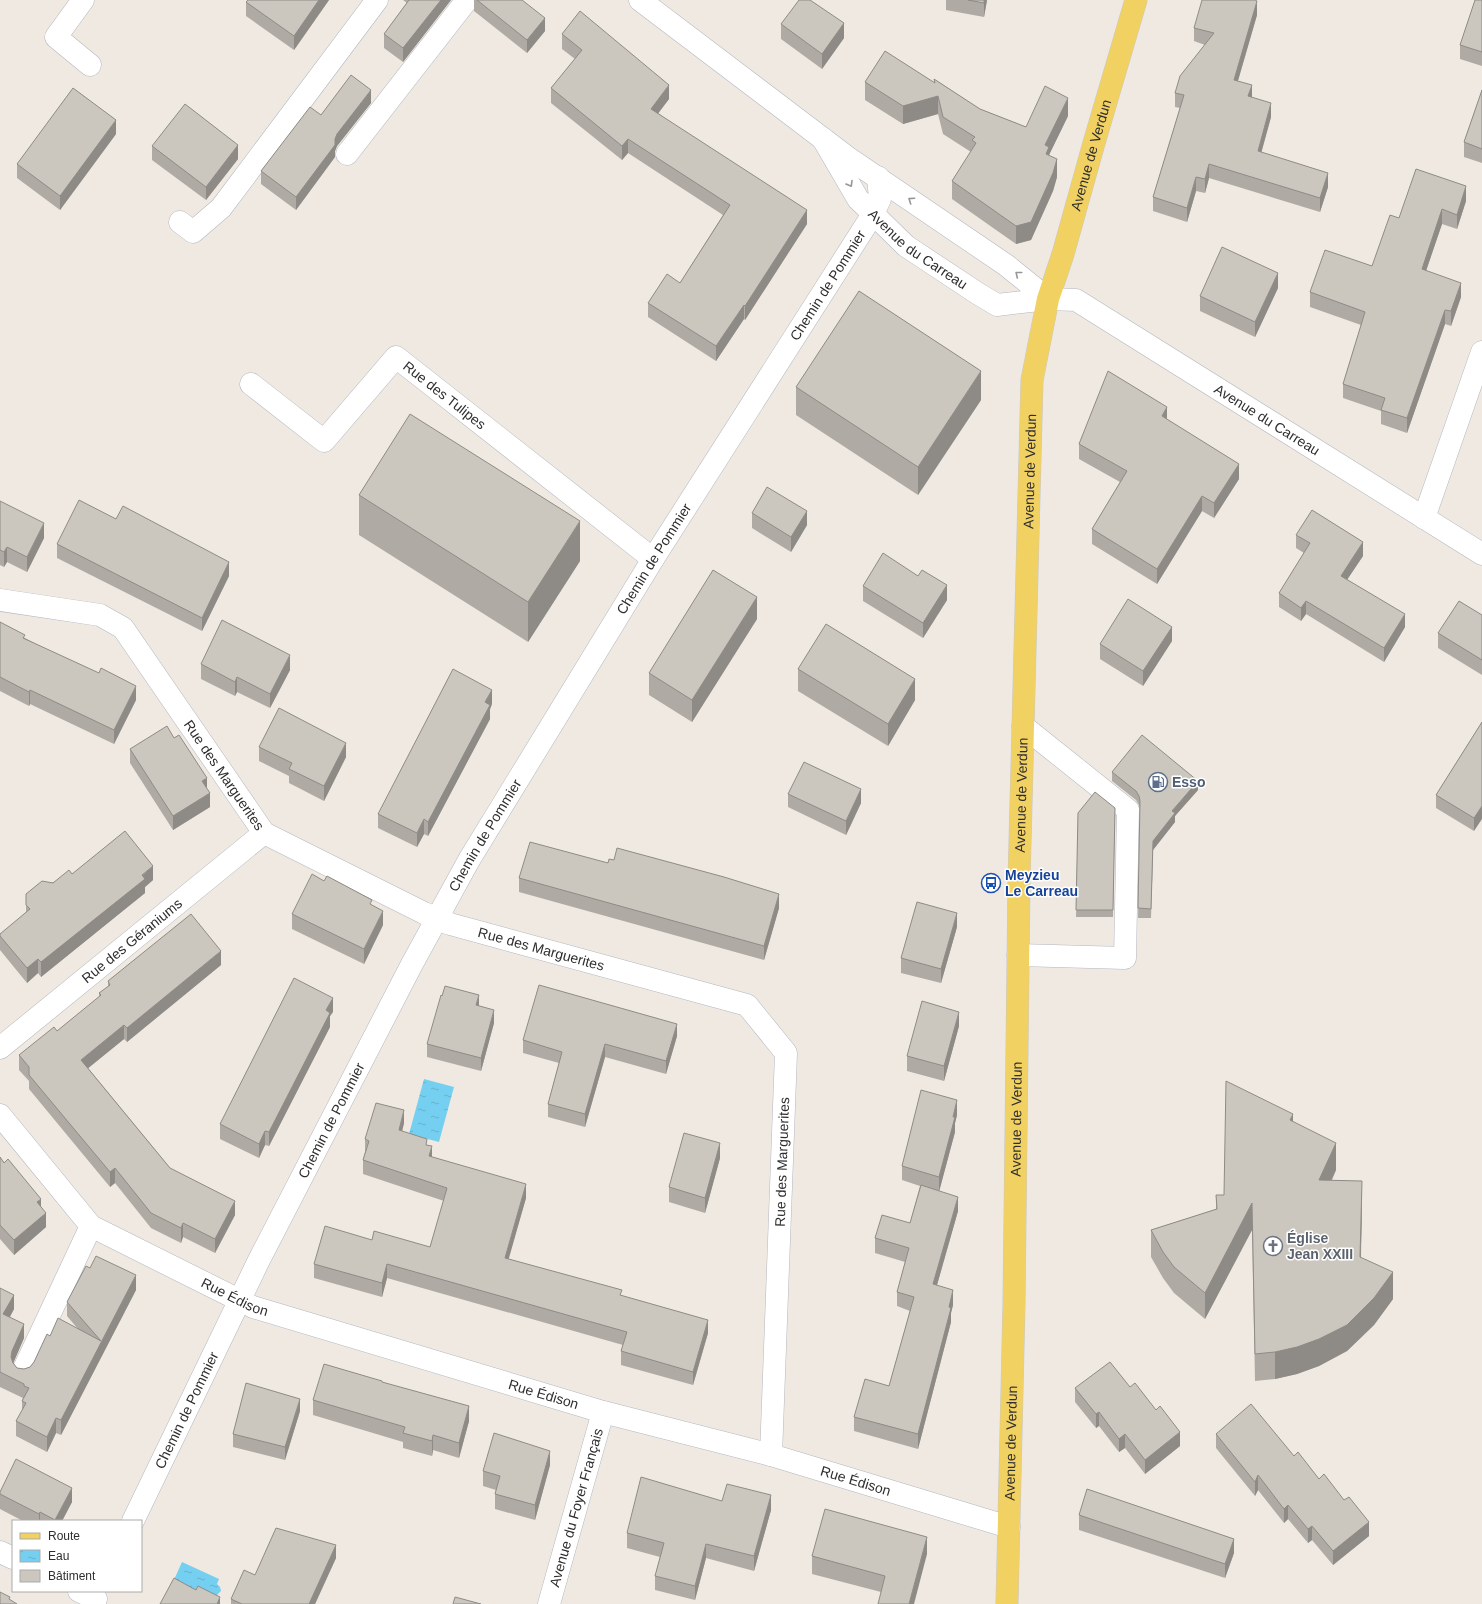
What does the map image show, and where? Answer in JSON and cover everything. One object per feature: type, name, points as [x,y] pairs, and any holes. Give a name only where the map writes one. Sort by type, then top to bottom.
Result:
[{"type":"main road","name":"Avenue de Verdun","points":[[1007,1604],[1014,1304],[1018,956],[1032,380],[1048,299],[1063,254],[1136,0]]},
{"type":"street","points":[[83,0],[56,37],[90,65]]},
{"type":"street","points":[[180,222],[193,232],[221,208],[377,0]]},
{"type":"street","points":[[347,154],[467,0]]},
{"type":"street","name":"Avenue du Carreau","points":[[640,0],[847,157],[1006,265],[1048,299]]},
{"type":"street","name":"Avenue du Carreau","points":[[823,138],[858,199],[906,246],[977,293],[997,305],[1048,299],[1076,300],[1482,554]]},
{"type":"street","name":"Chemin de Pommier","points":[[133,1520],[239,1301],[436,918],[469,860],[653,559],[873,214],[880,199],[878,177]]},
{"type":"street","points":[[1424,518],[1482,352]]},
{"type":"street","name":"Rue des Tulipes","points":[[251,384],[324,441],[396,357],[653,559]]},
{"type":"street","name":"Rue des Marguerites","points":[[0,600],[100,615],[122,628],[264,833],[436,918],[478,932],[747,1005],[786,1053],[771,1455]]},
{"type":"street","points":[[1018,956],[1125,958],[1128,826],[1128,810],[1023,726]]},
{"type":"street","name":"Rue des Géraniums","points":[[0,1048],[264,833]]},
{"type":"street","name":"Rue Édison","points":[[0,1115],[91,1226],[253,1307],[603,1412],[771,1455],[1009,1527]]},
{"type":"street","points":[[22,1371],[91,1226]]},
{"type":"street","name":"Avenue du Foyer Français","points":[[549,1604],[603,1412]]},
{"type":"street","points":[[0,1552],[12,1558]]},
{"type":"water","points":[[424,1079],[454,1087],[439,1142],[409,1134]]},
{"type":"water","points":[[182,1562],[219,1579],[217,1584],[221,1591],[217,1595],[212,1595],[173,1582]]},
{"type":"building","points":[[248,0],[319,0],[294,36],[246,2]]},
{"type":"building","points":[[409,0],[441,0],[403,48],[384,34]]},
{"type":"building","points":[[477,0],[522,0],[545,18],[527,40]]},
{"type":"building","points":[[799,0],[810,0],[844,23],[822,54],[781,24]]},
{"type":"building","points":[[968,0],[984,0],[984,3]]},
{"type":"building","points":[[1202,0],[1257,1],[1234,80],[1252,85],[1248,96],[1271,103],[1258,151],[1328,173],[1320,198],[1209,164],[1205,179],[1196,177],[1187,208],[1153,197],[1184,95],[1175,93],[1180,76],[1214,33],[1194,28]]},
{"type":"building","points":[[1475,0],[1482,0],[1482,52],[1460,45]]},
{"type":"building","points":[[580,11],[669,85],[651,109],[807,210],[745,306],[744,305],[716,346],[648,303],[667,274],[680,283],[730,205],[628,139],[622,146],[551,88],[582,50],[562,34]]},
{"type":"building","points":[[885,51],[935,83],[934,79],[980,109],[1026,127],[1045,86],[1068,98],[1045,145],[1049,147],[1046,154],[1057,159],[1053,173],[1031,222],[1016,226],[952,181],[976,143],[972,140],[975,137],[943,117],[938,96],[903,106],[865,82]]},
{"type":"building","points":[[351,75],[371,90],[337,134],[335,145],[296,197],[261,171],[310,107],[321,115]]},
{"type":"building","points":[[73,88],[116,120],[60,196],[17,164]]},
{"type":"building","points":[[1482,90],[1482,149],[1464,142]]},
{"type":"building","points":[[185,104],[238,145],[206,187],[152,146]]},
{"type":"building","points":[[1416,169],[1466,186],[1457,215],[1442,209],[1422,269],[1461,283],[1451,311],[1445,310],[1407,418],[1381,410],[1385,398],[1343,384],[1365,312],[1310,292],[1325,250],[1372,266],[1390,215],[1399,218]]},
{"type":"building","points":[[1222,247],[1278,273],[1255,322],[1200,296]]},
{"type":"building","points":[[859,291],[981,371],[918,467],[796,387]]},
{"type":"building","points":[[1108,371],[1167,407],[1162,416],[1239,464],[1214,503],[1202,496],[1157,569],[1092,529],[1127,471],[1079,444]]},
{"type":"building","points":[[410,414],[580,521],[528,602],[359,495]]},
{"type":"building","points":[[767,487],[807,511],[791,537],[752,513]]},
{"type":"building","points":[[79,500],[116,519],[123,506],[229,562],[202,618],[57,544]]},
{"type":"building","points":[[0,501],[44,523],[27,557],[7,547],[4,552],[0,550]]},
{"type":"building","points":[[1312,510],[1363,542],[1341,576],[1405,614],[1384,648],[1306,601],[1301,608],[1279,593],[1310,543],[1296,535]]},
{"type":"building","points":[[883,553],[918,576],[922,570],[947,585],[923,623],[863,586]]},
{"type":"building","points":[[713,570],[757,597],[692,700],[649,673]]},
{"type":"building","points":[[1128,599],[1172,627],[1143,671],[1100,644]]},
{"type":"building","points":[[1459,601],[1482,615],[1482,660],[1438,633]]},
{"type":"building","points":[[222,620],[290,655],[270,694],[237,677],[235,682],[201,664]]},
{"type":"building","points":[[0,622],[25,635],[23,638],[99,673],[101,668],[136,686],[114,730],[30,690],[29,692],[0,677]]},
{"type":"building","points":[[826,624],[915,679],[888,724],[798,669]]},
{"type":"building","points":[[453,669],[492,690],[485,702],[490,705],[428,822],[424,819],[417,833],[378,814]]},
{"type":"building","points":[[279,708],[346,743],[324,786],[289,769],[292,763],[259,747]]},
{"type":"building","points":[[1482,722],[1482,806],[1474,818],[1436,795]]},
{"type":"building","points":[[167,726],[174,738],[179,735],[207,778],[202,781],[210,793],[173,816],[130,749]]},
{"type":"building","points":[[1142,735],[1198,781],[1172,811],[1175,813],[1153,841],[1151,909],[1138,908],[1139,796],[1136,791],[1112,772]]},
{"type":"building","points":[[804,762],[861,789],[846,821],[788,794]]},
{"type":"building","points":[[1095,792],[1115,808],[1113,910],[1076,910],[1078,813]]},
{"type":"building","points":[[125,831],[153,866],[142,875],[145,879],[41,962],[38,959],[27,968],[0,936],[0,934],[30,909],[26,905],[26,894],[42,881],[53,883],[69,870],[72,874]]},
{"type":"building","points":[[530,842],[608,863],[609,859],[614,860],[617,848],[724,877],[779,894],[764,946],[519,878]]},
{"type":"building","points":[[312,874],[324,881],[327,876],[372,900],[370,904],[383,911],[364,949],[292,914]]},
{"type":"building","points":[[917,902],[957,913],[941,969],[901,958]]},
{"type":"building","points":[[191,914],[221,951],[127,1028],[124,1025],[81,1060],[170,1168],[235,1201],[215,1239],[183,1223],[181,1228],[151,1213],[115,1168],[110,1172],[29,1075],[29,1067],[19,1055],[54,1027],[57,1031],[101,995],[99,993],[110,985],[108,981]]},
{"type":"building","points":[[294,978],[333,998],[326,1010],[330,1013],[269,1132],[265,1131],[259,1144],[220,1124]]},
{"type":"building","points":[[539,985],[677,1024],[666,1061],[605,1044],[585,1114],[548,1104],[562,1052],[523,1040]]},
{"type":"building","points":[[445,986],[479,995],[476,1005],[494,1010],[481,1058],[427,1044]]},
{"type":"building","points":[[922,1001],[959,1012],[944,1066],[907,1056]]},
{"type":"building","name":"Église Jean XXIII","points":[[1226,1081],[1293,1114],[1290,1120],[1336,1143],[1319,1180],[1362,1181],[1360,1257],[1393,1272],[1374,1298],[1347,1325],[1319,1339],[1297,1347],[1275,1352],[1255,1354],[1252,1203],[1205,1293],[1174,1267],[1163,1252],[1151,1230],[1217,1209],[1216,1195],[1224,1195]]},
{"type":"building","points":[[921,1090],[957,1100],[953,1117],[955,1117],[939,1177],[902,1166]]},
{"type":"building","points":[[376,1103],[404,1110],[399,1130],[427,1139],[426,1145],[432,1146],[429,1156],[526,1184],[505,1258],[622,1290],[620,1295],[708,1320],[693,1372],[621,1351],[627,1332],[387,1264],[382,1283],[314,1264],[325,1226],[372,1240],[374,1231],[430,1247],[447,1188],[363,1160],[369,1141],[365,1139]]},
{"type":"building","points":[[684,1133],[720,1143],[705,1198],[669,1187]]},
{"type":"building","points":[[0,1157],[4,1163],[8,1159],[41,1199],[37,1202],[46,1213],[14,1240],[0,1225]]},
{"type":"building","points":[[921,1185],[958,1197],[933,1284],[953,1290],[949,1307],[951,1308],[918,1434],[854,1417],[865,1379],[889,1386],[914,1297],[897,1292],[909,1248],[875,1238],[882,1215],[910,1223]]},
{"type":"building","points":[[96,1256],[136,1275],[61,1420],[56,1418],[47,1437],[16,1421],[26,1403],[22,1401],[29,1388],[0,1372],[0,1288],[14,1295],[3,1314],[24,1324],[12,1351],[11,1357],[17,1368],[24,1369],[30,1367],[34,1362],[47,1334],[50,1336],[58,1318],[101,1341],[67,1302],[86,1266],[90,1268]]},
{"type":"building","points":[[1110,1362],[1130,1387],[1135,1383],[1156,1410],[1160,1406],[1180,1432],[1145,1460],[1125,1434],[1119,1439],[1099,1412],[1096,1414],[1075,1388]]},
{"type":"building","points":[[324,1364],[469,1406],[459,1443],[433,1435],[432,1441],[403,1433],[405,1427],[313,1400]]},
{"type":"building","points":[[246,1383],[300,1399],[285,1447],[233,1434]]},
{"type":"building","points":[[1251,1404],[1294,1456],[1298,1452],[1319,1479],[1324,1474],[1344,1500],[1349,1497],[1369,1522],[1333,1551],[1312,1526],[1308,1529],[1288,1505],[1284,1509],[1258,1475],[1255,1482],[1216,1434]]},
{"type":"building","points":[[494,1433],[550,1451],[535,1505],[495,1494],[500,1476],[483,1471]]},
{"type":"building","points":[[16,1459],[72,1488],[55,1520],[40,1512],[39,1514],[0,1494]]},
{"type":"building","points":[[641,1477],[722,1501],[727,1484],[771,1495],[754,1556],[706,1544],[695,1586],[655,1576],[664,1543],[627,1533]]},
{"type":"building","points":[[1087,1489],[1234,1539],[1225,1564],[1079,1515]]},
{"type":"building","points":[[825,1509],[927,1537],[909,1604],[878,1604],[885,1576],[812,1556]]},
{"type":"building","points":[[276,1528],[336,1545],[309,1604],[242,1604],[231,1599],[244,1570],[255,1575]]},
{"type":"building","points":[[174,1578],[196,1590],[198,1586],[220,1597],[217,1604],[160,1604]]},
{"type":"building","points":[[0,1592],[10,1597],[9,1599],[17,1604],[0,1604]]},
{"type":"building","points":[[455,1597],[481,1604],[453,1604]]},
{"type":"place","name":"Esso","points":[[1158,782]]},
{"type":"place","name":"Meyzieu Le Carreau","points":[[991,883]]},
{"type":"place","name":"Église Jean XXIII","points":[[1273,1246]]}]
